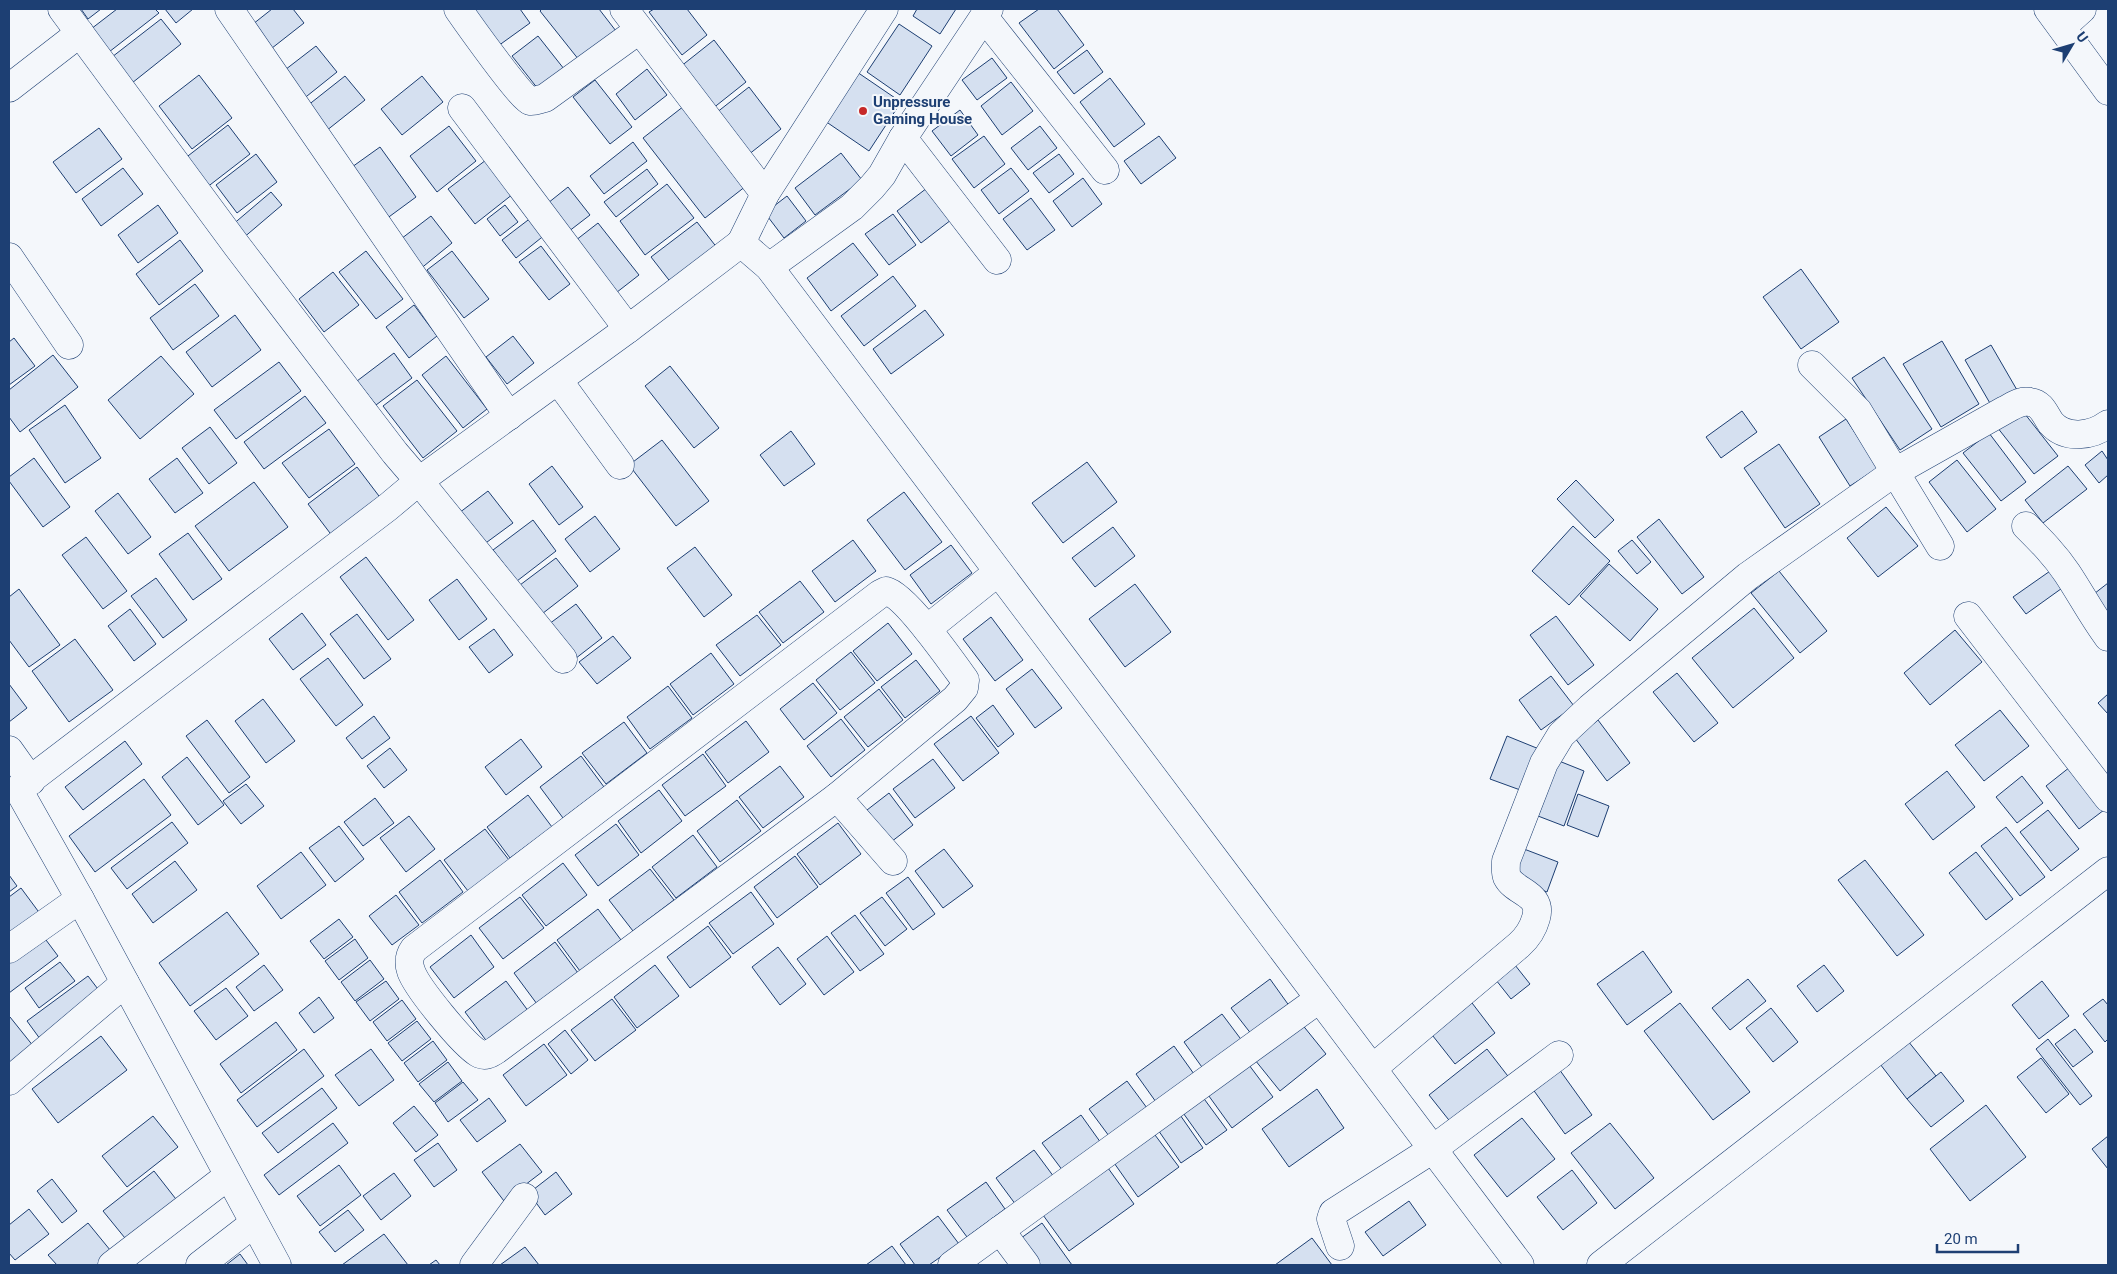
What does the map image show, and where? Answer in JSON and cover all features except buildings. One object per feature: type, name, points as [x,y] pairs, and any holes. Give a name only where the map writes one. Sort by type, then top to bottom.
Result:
[{"type":"street","points":[[62,9],[237,246],[395,453],[563,659]]},
{"type":"street","points":[[229,9],[509,416]]},
{"type":"street","points":[[458,9],[516,88],[528,101],[544,98],[631,19],[764,194]]},
{"type":"street","points":[[19,789],[388,507],[419,481],[628,329],[741,243],[764,194],[884,9]]},
{"type":"street","points":[[2082,9],[2055,18],[2108,91]]},
{"type":"street","points":[[769,267],[852,207],[882,176],[903,138],[986,13],[1105,170]]},
{"type":"street","points":[[9,88],[80,33]]},
{"type":"street","points":[[462,108],[628,329]]},
{"type":"street","points":[[903,138],[998,260]]},
{"type":"street","points":[[741,243],[769,267],[1520,1265]]},
{"type":"street","points":[[9,257],[69,345]]},
{"type":"street","points":[[1812,365],[1858,411],[1940,546]]},
{"type":"street","points":[[558,380],[620,465]]},
{"type":"street","points":[[1373,1068],[1519,945],[1533,929],[1538,911],[1535,902],[1508,879],[1506,861],[1544,762],[1561,735],[1590,708],[1748,576],[1895,472],[2021,402],[2032,402],[2044,410],[2052,424],[2074,435],[2084,435],[2102,429],[2108,424]]},
{"type":"street","points":[[2026,526],[2050,551],[2066,572],[2108,637]]},
{"type":"street","points":[[927,629],[998,572]]},
{"type":"street","points":[[886,591],[894,594],[927,629],[966,680],[964,688],[955,699],[837,797],[487,1055],[479,1054],[467,1044],[429,999],[411,972],[409,960],[414,949],[880,594],[886,591]]},
{"type":"street","points":[[1968,616],[2108,798]]},
{"type":"street","points":[[9,750],[19,789],[277,1265]]},
{"type":"street","points":[[837,797],[893,861]]},
{"type":"street","points":[[1602,1265],[2108,871]]},
{"type":"street","points":[[9,949],[80,899]]},
{"type":"street","points":[[9,1081],[125,983]]},
{"type":"street","points":[[952,1265],[1319,999]]},
{"type":"street","points":[[1340,1246],[1331,1219],[1333,1213],[1434,1149],[1559,1054]]},
{"type":"street","points":[[112,1265],[228,1176]]},
{"type":"street","points":[[474,1265],[524,1197]]},
{"type":"street","points":[[200,1265],[254,1224]]},
{"type":"street","points":[[1000,1230],[1026,1265]]},
{"type":"place","name":"Unpressure Gaming House","points":[[863,111]]}]
